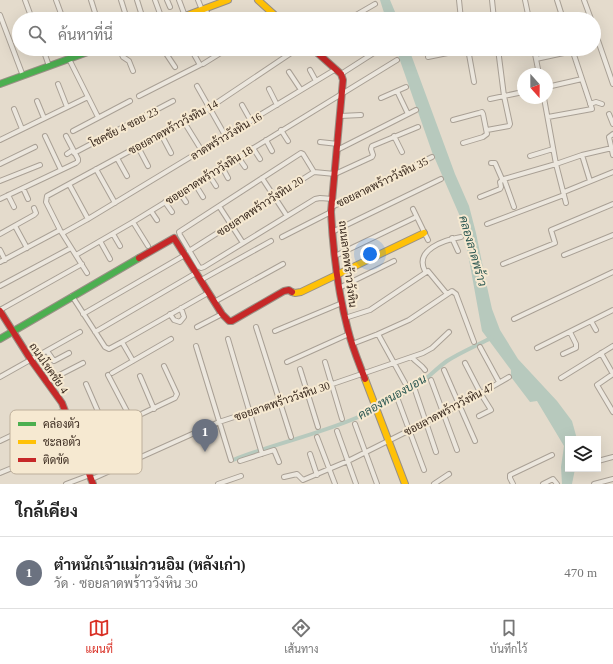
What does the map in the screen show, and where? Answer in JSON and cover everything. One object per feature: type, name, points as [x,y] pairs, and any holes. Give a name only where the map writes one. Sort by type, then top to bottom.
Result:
[{"type":"street","points":[[25,0],[29,12]]},
{"type":"street","points":[[56,0],[60,12]]},
{"type":"street","points":[[92,0],[96,12]]},
{"type":"street","points":[[120,0],[124,12]]},
{"type":"street","points":[[137,0],[141,12]]},
{"type":"street","points":[[155,0],[159,12]]},
{"type":"street","points":[[167,0],[170,7]]},
{"type":"street","points":[[179,0],[183,12]]},
{"type":"street","points":[[198,0],[206,12]]},
{"type":"street","points":[[195,12],[219,2],[228,0]]},
{"type":"street","points":[[258,0],[269,12]]},
{"type":"street","points":[[459,0],[460,12]]},
{"type":"street","points":[[492,0],[493,12]]},
{"type":"street","points":[[525,0],[527,12]]},
{"type":"street","points":[[557,0],[561,12]]},
{"type":"street","points":[[584,0],[588,12]]},
{"type":"street","points":[[361,12],[375,4]]},
{"type":"street","points":[[0,15],[12,47]]},
{"type":"street","points":[[601,49],[613,84]]},
{"type":"street","points":[[15,56],[23,76]]},
{"type":"street","points":[[45,56],[49,66]]},
{"type":"street","points":[[0,84],[77,56]]},
{"type":"street","points":[[122,56],[129,61],[133,71]]},
{"type":"street","points":[[168,56],[175,67]]},
{"type":"street","points":[[196,56],[201,64]]},
{"type":"street","points":[[139,96],[215,56]]},
{"type":"street","name":"ซอยลาดพร้าววังหิน 14","points":[[61,231],[46,202],[47,196],[210,108],[287,56]]},
{"type":"street","points":[[321,56],[338,72]]},
{"type":"street","name":"ลาดพร้าววังหิน 16","points":[[0,262],[88,219],[226,137],[316,81],[338,72],[367,56]]},
{"type":"street","points":[[428,57],[433,56]]},
{"type":"street","points":[[468,56],[474,82]]},
{"type":"street","points":[[487,130],[510,124],[504,96],[499,56]]},
{"type":"street","points":[[535,56],[538,68]]},
{"type":"street","points":[[536,59],[548,56]]},
{"type":"street","points":[[548,117],[590,110],[592,108],[575,56]]},
{"type":"street","points":[[72,58],[98,117]]},
{"type":"street","name":"ซอยลาดพร้าววังหิน 18","points":[[76,255],[133,222],[397,60]]},
{"type":"street","points":[[310,70],[316,81]]},
{"type":"street","points":[[289,72],[301,90]]},
{"type":"street","name":"ถนนลาดพร้าววังหิน","points":[[338,72],[343,80],[332,210],[332,232],[339,288],[352,344],[405,484]]},
{"type":"street","points":[[553,86],[582,79]]},
{"type":"street","points":[[58,84],[67,107]]},
{"type":"street","points":[[197,86],[226,137]]},
{"type":"street","points":[[381,98],[406,87]]},
{"type":"street","points":[[269,90],[278,105]]},
{"type":"street","points":[[397,91],[408,114]]},
{"type":"street","points":[[490,99],[517,93]]},
{"type":"street","points":[[0,140],[88,97]]},
{"type":"street","points":[[37,101],[44,118]]},
{"type":"street","points":[[74,131],[130,101]]},
{"type":"street","name":"โชคชัย 4 ซอย 23","points":[[67,154],[173,101]]},
{"type":"street","points":[[590,104],[596,102],[602,104]]},
{"type":"street","points":[[545,104],[556,164],[566,203]]},
{"type":"street","points":[[242,105],[251,121]]},
{"type":"street","points":[[14,109],[22,129]]},
{"type":"street","points":[[320,142],[338,147],[416,110]]},
{"type":"street","points":[[453,120],[482,112],[487,130],[486,136],[463,143]]},
{"type":"street","points":[[609,114],[613,124]]},
{"type":"street","points":[[340,116],[361,115]]},
{"type":"street","points":[[184,122],[202,151]]},
{"type":"street","points":[[335,174],[372,157],[372,146],[418,127]]},
{"type":"street","points":[[281,130],[288,141]]},
{"type":"street","points":[[161,134],[171,153]]},
{"type":"street","points":[[613,134],[609,137],[613,155]]},
{"type":"street","points":[[45,136],[61,170]]},
{"type":"street","points":[[0,199],[78,161],[66,136]]},
{"type":"street","points":[[394,136],[402,152]]},
{"type":"street","points":[[266,140],[272,151]]},
{"type":"street","points":[[0,164],[35,147]]},
{"type":"street","points":[[138,147],[148,166]]},
{"type":"street","points":[[253,148],[260,159]]},
{"type":"street","points":[[480,197],[500,189],[500,182],[503,179],[582,155],[612,148]]},
{"type":"street","points":[[530,156],[553,149]]},
{"type":"street","points":[[314,172],[302,153],[179,232],[196,273],[227,320],[232,321],[284,291],[289,290],[298,293],[424,233]]},
{"type":"street","points":[[582,155],[590,181]]},
{"type":"street","points":[[238,157],[245,167]]},
{"type":"street","name":"ซอยลาดพร้าววังหิน 35","points":[[282,237],[432,157]]},
{"type":"street","points":[[117,158],[127,176]]},
{"type":"street","points":[[491,163],[495,164],[503,179],[514,207]]},
{"type":"street","points":[[0,181],[40,165]]},
{"type":"street","points":[[222,167],[228,178]]},
{"type":"street","points":[[96,169],[115,203]]},
{"type":"street","name":"ซอยลาดพร้าววังหิน 20","points":[[83,314],[187,253],[314,172],[335,174]]},
{"type":"street","points":[[487,224],[613,172]]},
{"type":"street","points":[[208,176],[216,186]]},
{"type":"street","points":[[262,178],[287,216]]},
{"type":"street","points":[[332,232],[441,179]]},
{"type":"street","points":[[68,184],[79,207],[88,219]]},
{"type":"street","points":[[195,184],[203,197]]},
{"type":"street","points":[[23,188],[28,199]]},
{"type":"street","points":[[180,193],[186,202]]},
{"type":"street","points":[[8,195],[14,207]]},
{"type":"street","points":[[0,339],[172,238],[174,238],[201,268],[315,199],[333,199]]},
{"type":"street","points":[[165,202],[172,212]]},
{"type":"street","points":[[503,264],[555,243],[551,230],[613,204]]},
{"type":"street","points":[[218,206],[243,243]]},
{"type":"street","points":[[0,234],[34,216],[36,214],[34,208]]},
{"type":"street","points":[[413,209],[428,240]]},
{"type":"street","points":[[151,211],[157,220]]},
{"type":"street","points":[[335,256],[414,218]]},
{"type":"street","points":[[133,222],[148,246]]},
{"type":"street","points":[[15,226],[27,248]]},
{"type":"street","points":[[61,231],[70,248],[87,273]]},
{"type":"street","points":[[113,234],[120,246]]},
{"type":"street","points":[[564,255],[613,235]]},
{"type":"street","points":[[425,272],[422,264],[424,256],[432,248],[447,239],[461,236]]},
{"type":"street","points":[[452,238],[458,251]]},
{"type":"street","points":[[201,280],[271,241]]},
{"type":"street","points":[[100,242],[110,259]]},
{"type":"street","points":[[0,286],[70,248]]},
{"type":"street","points":[[0,250],[5,260]]},
{"type":"street","points":[[339,288],[394,261]]},
{"type":"street","points":[[0,311],[82,264]]},
{"type":"street","points":[[214,302],[283,264]]},
{"type":"street","points":[[345,318],[370,310],[425,272],[430,272],[447,294]]},
{"type":"street","points":[[514,319],[613,272]]},
{"type":"street","points":[[95,332],[196,273]]},
{"type":"street","points":[[352,344],[409,320],[452,291],[456,294],[474,342]]},
{"type":"street","points":[[72,296],[106,348],[114,347],[208,293]]},
{"type":"street","points":[[275,331],[342,303]]},
{"type":"street","points":[[170,314],[174,320],[180,322],[184,317],[181,308]]},
{"type":"street","points":[[537,348],[613,310]]},
{"type":"street","name":"ถนนโชคชัย 4","points":[[0,311],[31,360],[66,410]]},
{"type":"street","points":[[198,327],[222,314]]},
{"type":"street","points":[[591,321],[596,330]]},
{"type":"street","points":[[256,327],[291,437]]},
{"type":"street","points":[[0,377],[80,332]]},
{"type":"street","name":"ซอยลาดพร้าววังหิน 30","points":[[142,456],[219,422],[423,353],[432,348],[449,332]]},
{"type":"street","points":[[563,354],[576,348],[576,344],[570,332]]},
{"type":"street","points":[[287,362],[349,334]]},
{"type":"street","points":[[378,334],[405,383]]},
{"type":"street","points":[[127,410],[110,374],[172,339]]},
{"type":"street","points":[[228,339],[261,450]]},
{"type":"street","points":[[122,342],[132,361]]},
{"type":"street","points":[[196,346],[231,460]]},
{"type":"street","points":[[561,378],[613,346]]},
{"type":"street","points":[[480,347],[499,382]]},
{"type":"street","points":[[46,351],[54,361],[69,354]]},
{"type":"street","points":[[601,353],[613,374],[597,385],[613,412]]},
{"type":"street","points":[[412,357],[421,364],[425,370]]},
{"type":"street","points":[[325,362],[342,419]]},
{"type":"street","points":[[46,382],[83,363]]},
{"type":"street","points":[[465,363],[491,410],[479,416]]},
{"type":"street","points":[[142,414],[176,396],[164,366]]},
{"type":"street","points":[[300,370],[318,427]]},
{"type":"street","points":[[444,370],[475,441]]},
{"type":"street","points":[[140,376],[154,409]]},
{"type":"street","name":"ซอยลาดพร้าววังหิน 47","points":[[306,482],[317,475],[481,394],[509,377]]},
{"type":"street","points":[[431,380],[457,450]]},
{"type":"street","points":[[86,384],[97,410]]},
{"type":"street","points":[[415,390],[436,452]]},
{"type":"street","points":[[398,400],[424,470]]},
{"type":"street","points":[[355,424],[377,484]]},
{"type":"street","points":[[337,430],[356,484]]},
{"type":"street","points":[[0,441],[10,436]]},
{"type":"street","points":[[317,437],[335,484]]},
{"type":"street","points":[[240,461],[261,450],[274,450],[279,462]]},
{"type":"street","points":[[310,454],[317,475]]},
{"type":"street","points":[[513,484],[510,475],[552,455]]},
{"type":"street","points":[[601,460],[613,457]]},
{"type":"street","points":[[0,474],[10,470]]},
{"type":"street","name":"ซอยลาดพร้าววังหิน 30","points":[[66,484],[92,479],[103,474]]},
{"type":"street","points":[[284,477],[297,474],[306,482]]},
{"type":"street","points":[[434,484],[449,474]]},
{"type":"street","points":[[218,484],[226,483],[241,476]]},
{"type":"street","points":[[543,484],[554,479],[557,484]]},
{"type":"street","points":[[594,484],[613,479]]},
{"type":"water","points":[[380,0],[390,0],[395,12],[384,12]]},
{"type":"water","name":"คลองลาดพร้าว","points":[[398,56],[412,56],[455,174],[469,206],[492,309],[500,330],[518,359],[557,401],[572,421],[576,436],[565,436],[565,472],[574,472],[572,484],[562,484],[561,467],[564,446],[537,401],[530,402],[511,377],[511,370],[482,331],[462,221],[432,152]]},
{"type":"waterway","name":"คลองหนองบอน","points":[[233,460],[331,428],[370,412],[392,401],[419,384],[452,358],[493,337]]},
{"type":"traffic: fast","points":[[0,84],[77,56]]},
{"type":"traffic: fast","points":[[0,339],[139,258]]},
{"type":"traffic: slow","points":[[196,12],[228,0]]},
{"type":"traffic: slow","points":[[258,0],[271,12]]},
{"type":"traffic: slow","points":[[292,292],[301,292],[424,233]]},
{"type":"traffic: slow","points":[[365,379],[405,484]]},
{"type":"traffic: jam","points":[[321,56],[341,74],[343,80],[331,212],[332,227],[336,271],[344,316],[365,379]]},
{"type":"traffic: jam","points":[[139,258],[174,238],[222,314],[229,321],[232,321],[284,291],[289,290],[292,292]]},
{"type":"traffic: jam","points":[[0,311],[31,360],[62,403],[65,410]]},
{"type":"traffic: jam","points":[[89,474],[93,484]]},
{"type":"place","name":"ตำหนักเจ้าแม่กวนอิม (หลังเก่า)","points":[[205,452]]}]
